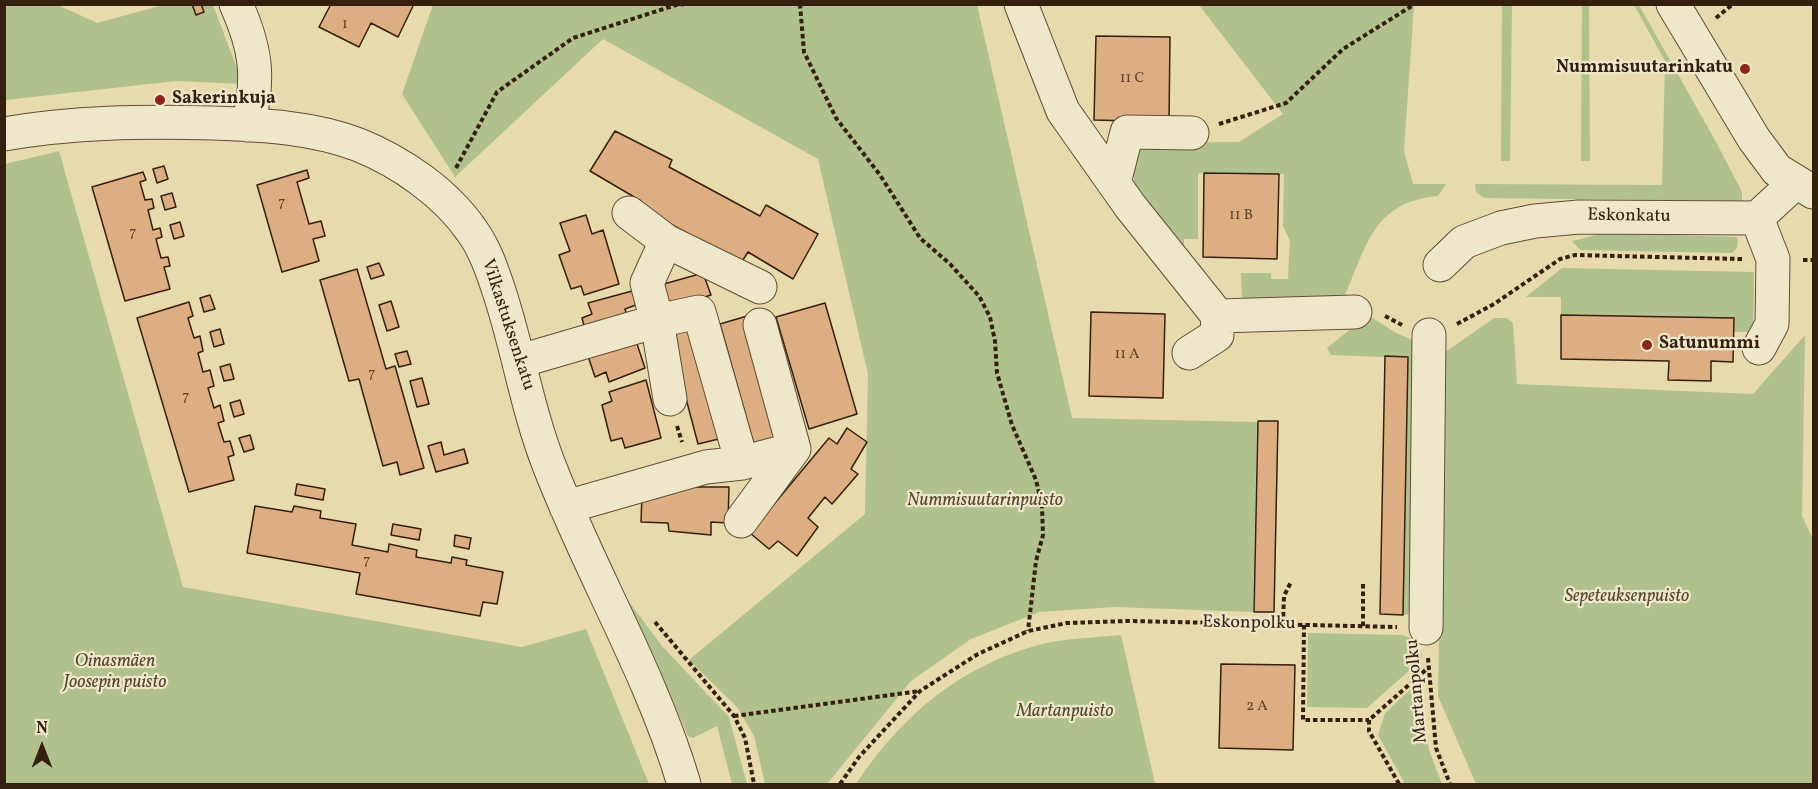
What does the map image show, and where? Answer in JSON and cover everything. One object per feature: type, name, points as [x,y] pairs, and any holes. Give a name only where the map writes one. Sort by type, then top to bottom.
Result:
[{"type":"street","points":[[236,4],[251,41],[256,69],[254,101],[249,125]]},
{"type":"street","points":[[1021,4],[1064,111],[1114,183],[1218,316],[1217,335],[1190,352]]},
{"type":"street","points":[[1673,4],[1754,139],[1777,170],[1805,187],[1757,218],[1773,259],[1772,324],[1759,348]]},
{"type":"street","name":"Vilkastuksenkatu","points":[[4,134],[48,127],[128,122],[249,125],[307,131],[359,145],[413,175],[448,202],[473,231],[489,261],[548,463],[644,673],[670,736],[684,784]]},
{"type":"street","points":[[1114,183],[1127,132],[1192,133]]},
{"type":"street","points":[[630,213],[666,241],[760,287]]},
{"type":"street","name":"Eskonkatu","points":[[1440,265],[1464,242],[1501,228],[1534,221],[1579,217],[1757,218]]},
{"type":"street","points":[[666,241],[647,283],[657,321],[670,399]]},
{"type":"street","points":[[520,361],[657,321],[699,312],[742,463]]},
{"type":"street","points":[[1218,316],[1355,312]]},
{"type":"street","points":[[760,325],[794,449]]},
{"type":"street","points":[[1426,628],[1429,334]]},
{"type":"street","points":[[567,507],[706,467],[742,463],[794,449]]},
{"type":"street","points":[[741,521],[794,449]]},
{"type":"path","points":[[451,177],[496,92],[573,38],[676,5],[686,4]]},
{"type":"path","points":[[800,4],[804,52],[836,118],[880,175],[920,238],[950,264],[979,296],[990,317],[996,373],[1012,425],[1036,480],[1042,506],[1043,535],[1036,561],[1028,631]]},
{"type":"path","points":[[1192,133],[1286,103],[1343,49],[1415,4]]},
{"type":"path","points":[[1716,19],[1733,4]]},
{"type":"path","points":[[1355,312],[1376,312],[1420,333],[1429,334],[1452,327],[1494,304],[1560,259],[1575,255],[1745,259]]},
{"type":"path","points":[[1283,624],[1284,596],[1291,582]]},
{"type":"path","points":[[1363,584],[1363,626]]},
{"type":"path","points":[[648,613],[734,716],[744,738],[754,784]]},
{"type":"path","name":"Eskonpolku","points":[[840,784],[859,757],[920,691],[978,654],[1028,631],[1067,623],[1129,621],[1426,628]]},
{"type":"path","points":[[1304,625],[1303,720],[1369,720],[1429,668]]},
{"type":"path","name":"Martanpolku","points":[[1426,628],[1436,748],[1450,784]]},
{"type":"path","points":[[734,716],[920,691]]},
{"type":"path","points":[[1369,720],[1369,731],[1399,784]]},
{"type":"green space","points":[[4,5],[58,5],[97,23],[163,5],[213,5],[243,84],[176,81],[5,100]]},
{"type":"green space","name":"Nummisuutarinpuisto","points":[[433,5],[977,5],[1072,418],[1257,422],[1253,612],[1115,607],[1039,612],[971,639],[911,681],[827,784],[765,784],[754,736],[737,707],[689,660],[865,514],[868,374],[818,159],[603,39],[455,177],[402,94]]},
{"type":"green space","points":[[1199,5],[1414,5],[1404,151],[1413,184],[1446,184],[1438,196],[1416,200],[1399,207],[1375,229],[1344,298],[1252,304],[1242,298],[1241,273],[1271,273],[1271,279],[1288,279],[1290,241],[1283,226],[1284,174],[1198,173],[1198,239],[1184,239],[1184,252],[1134,197],[1134,143],[1239,142],[1283,114]]},
{"type":"green space","points":[[1502,5],[1512,5],[1510,161],[1501,161]]},
{"type":"green space","points":[[1582,5],[1589,5],[1590,161],[1581,161]]},
{"type":"green space","points":[[1634,5],[1639,5],[1716,142],[1742,192],[1742,201],[1484,198],[1476,192],[1475,184],[1662,185],[1665,61]]},
{"type":"green space","name":"Oinasmäen Joosepin puisto","points":[[59,151],[183,587],[522,647],[586,629],[649,784],[5,784],[5,164]]},
{"type":"green space","points":[[1605,233],[1736,237],[1738,240],[1737,248],[1732,253],[1580,250],[1572,241]]},
{"type":"green space","points":[[1562,268],[1754,272],[1753,332],[1733,332],[1733,318],[1561,315],[1561,297],[1526,297]]},
{"type":"green space","points":[[1368,315],[1396,333],[1418,342],[1410,614],[1403,615],[1408,358],[1331,355],[1327,348]]},
{"type":"green space","name":"Sepeteuksenpuisto","points":[[1494,318],[1507,318],[1513,323],[1517,384],[1753,394],[1805,335],[1802,516],[1814,541],[1813,784],[1476,784],[1438,696],[1444,353]]},
{"type":"green space","points":[[621,591],[662,646],[729,717],[747,784],[732,784],[717,726],[693,738],[688,736],[660,670]]},
{"type":"green space","points":[[1308,633],[1403,635],[1416,641],[1422,655],[1420,661],[1367,708],[1307,707]]},
{"type":"green space","name":"Martanpuisto","points":[[1121,635],[1155,784],[856,784],[873,759],[913,716],[934,697],[983,666],[1009,654],[1038,645]]},
{"type":"green space","points":[[1412,688],[1420,691],[1429,750],[1442,784],[1405,784],[1378,735],[1385,713]]},
{"type":"building","points":[[192,4],[201,4],[204,12],[196,15]]},
{"type":"building","points":[[331,4],[414,4],[398,37],[371,23],[359,47],[319,27]]},
{"type":"building","points":[[1096,36],[1170,37],[1169,122],[1094,120]]},
{"type":"building","points":[[615,131],[672,160],[669,167],[760,216],[766,205],[818,234],[793,279],[748,252],[741,263],[638,206],[641,201],[590,171]]},
{"type":"building","points":[[164,166],[168,179],[157,183],[153,169]]},
{"type":"building","points":[[307,170],[309,178],[297,182],[309,224],[321,221],[325,236],[313,239],[319,261],[282,272],[257,185]]},
{"type":"building","points":[[143,172],[146,180],[140,182],[145,200],[152,199],[154,208],[148,210],[153,230],[160,228],[162,237],[156,239],[161,258],[168,257],[170,266],[164,267],[170,289],[125,301],[92,187]]},
{"type":"building","points":[[1204,173],[1279,174],[1277,259],[1203,257]]},
{"type":"building","points":[[172,193],[176,207],[165,210],[161,196]]},
{"type":"building","points":[[586,215],[592,234],[603,230],[619,284],[584,295],[581,286],[571,289],[559,255],[570,251],[560,223]]},
{"type":"building","points":[[180,222],[184,236],[174,239],[170,225]]},
{"type":"building","points":[[379,263],[384,275],[371,279],[367,267]]},
{"type":"building","points":[[357,269],[386,369],[395,366],[424,468],[400,475],[397,462],[383,466],[359,379],[349,381],[320,280]]},
{"type":"building","points":[[703,273],[711,295],[665,310],[657,286]]},
{"type":"building","points":[[632,291],[636,305],[625,309],[629,323],[587,337],[582,318],[592,314],[588,303]]},
{"type":"building","points":[[210,295],[215,309],[204,312],[200,298]]},
{"type":"building","points":[[391,301],[399,327],[387,331],[379,305]]},
{"type":"building","points":[[189,302],[193,316],[188,318],[194,338],[200,336],[203,351],[198,353],[203,372],[210,370],[214,386],[208,388],[214,408],[220,405],[224,421],[218,423],[224,442],[230,441],[234,455],[228,457],[234,480],[189,492],[137,318]]},
{"type":"building","points":[[825,303],[857,414],[809,429],[776,317]]},
{"type":"building","points":[[1091,312],[1165,314],[1163,398],[1089,396]]},
{"type":"building","name":"Satunummi","points":[[1561,315],[1734,318],[1733,362],[1711,361],[1711,381],[1668,380],[1669,361],[1561,359]]},
{"type":"building","points":[[747,316],[784,444],[756,452],[720,324]]},
{"type":"building","points":[[695,326],[727,437],[698,444],[669,334]]},
{"type":"building","points":[[220,329],[224,344],[214,347],[210,332]]},
{"type":"building","points":[[635,338],[645,368],[609,382],[606,372],[595,377],[588,356]]},
{"type":"building","points":[[407,351],[411,364],[399,367],[395,354]]},
{"type":"building","points":[[1385,356],[1408,357],[1403,615],[1380,614]]},
{"type":"building","points":[[230,364],[234,379],[224,381],[220,367]]},
{"type":"building","points":[[422,378],[429,404],[417,407],[410,381]]},
{"type":"building","points":[[646,380],[661,438],[625,448],[622,438],[611,441],[602,405],[612,401],[609,392]]},
{"type":"building","points":[[240,400],[244,414],[234,417],[230,403]]},
{"type":"building","points":[[1258,421],[1278,421],[1274,612],[1254,612]]},
{"type":"building","points":[[847,428],[867,442],[851,469],[858,474],[832,504],[825,497],[808,518],[818,527],[797,556],[778,541],[769,549],[750,533],[829,438],[837,444]]},
{"type":"building","points":[[250,435],[254,449],[244,452],[239,438]]},
{"type":"building","points":[[441,442],[444,455],[464,449],[468,463],[436,472],[428,446]]},
{"type":"building","points":[[297,484],[325,489],[323,500],[295,495]]},
{"type":"building","points":[[661,487],[729,487],[728,523],[711,522],[711,535],[669,531],[668,523],[641,522],[642,495]]},
{"type":"building","points":[[255,506],[292,512],[294,506],[321,511],[320,518],[356,524],[352,545],[388,552],[389,544],[417,550],[416,557],[451,563],[452,557],[467,560],[466,565],[503,572],[497,604],[483,602],[480,616],[356,594],[360,573],[247,553]]},
{"type":"building","points":[[393,524],[421,529],[419,540],[391,535]]},
{"type":"building","points":[[455,535],[471,538],[469,549],[454,546]]},
{"type":"building","points":[[1221,664],[1295,665],[1293,750],[1219,748]]},
{"type":"place","name":"Nummisuutarinkatu","points":[[1745,69]]},
{"type":"place","name":"Sakerinkuja","points":[[160,100]]},
{"type":"place","name":"Satunummi","points":[[1647,345]]}]
